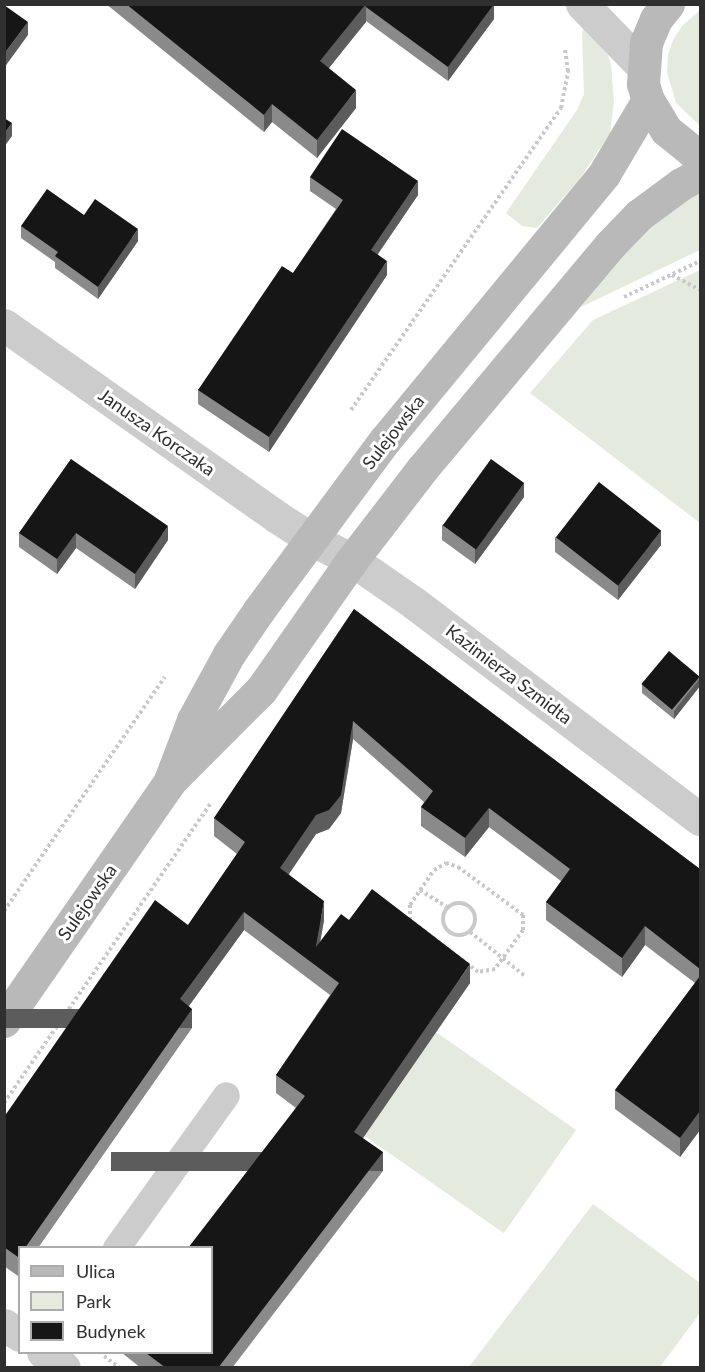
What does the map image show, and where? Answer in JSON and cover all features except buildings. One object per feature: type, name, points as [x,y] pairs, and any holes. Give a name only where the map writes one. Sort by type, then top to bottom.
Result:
[{"type":"main road","points":[[668,4],[656,19],[646,42],[642,66],[648,100],[666,130],[693,152],[700,154]]},
{"type":"main road","name":"Sulejowska","points":[[169,783],[193,720],[230,654],[311,539],[385,440],[604,174],[648,100]]},
{"type":"main road","name":"Sulejowska","points":[[4,1021],[169,783],[261,690],[352,560],[422,469],[610,245],[639,215],[681,184],[700,174]]},
{"type":"street","points":[[582,4],[642,66]]},
{"type":"street","name":"Janusza Korczaka","points":[[4,325],[311,539]]},
{"type":"street","name":"Kazimierza Szmidta","points":[[311,539],[352,560],[414,603],[700,819]]},
{"type":"street","points":[[4,1325],[18,1334]]},
{"type":"street","points":[[44,1354],[64,1368]]},
{"type":"lane","points":[[117,1246],[226,1095]]},
{"type":"path","points":[[346,418],[561,108],[568,71],[564,41]]},
{"type":"path","points":[[672,274],[700,290]]},
{"type":"path","points":[[4,912],[166,676]]},
{"type":"path","points":[[4,1103],[217,794]]},
{"type":"path","points":[[453,864],[520,912],[523,930],[502,959],[495,969],[478,972],[410,920],[410,905],[440,865],[453,864]]},
{"type":"path","points":[[420,890],[447,907]]},
{"type":"path","points":[[470,932],[476,917],[472,908],[457,902],[447,907],[443,917],[445,928],[454,934],[470,932],[525,976]]},
{"type":"path","points":[[101,1354],[120,1368]]},
{"type":"green space","points":[[700,10],[700,126],[676,103],[667,72],[668,55],[673,40],[682,26]]},
{"type":"green space","points":[[585,22],[606,49],[611,65],[614,102],[610,133],[581,177],[537,228],[522,226],[506,213],[577,110],[584,94],[582,34]]},
{"type":"green space","points":[[700,191],[700,250],[581,307],[615,263],[656,220]]},
{"type":"green space","points":[[700,270],[700,523],[530,393],[593,320]]},
{"type":"green space","points":[[436,1032],[576,1130],[504,1233],[364,1135]]},
{"type":"green space","points":[[593,1204],[700,1283],[700,1313],[660,1367],[469,1367]]}]
